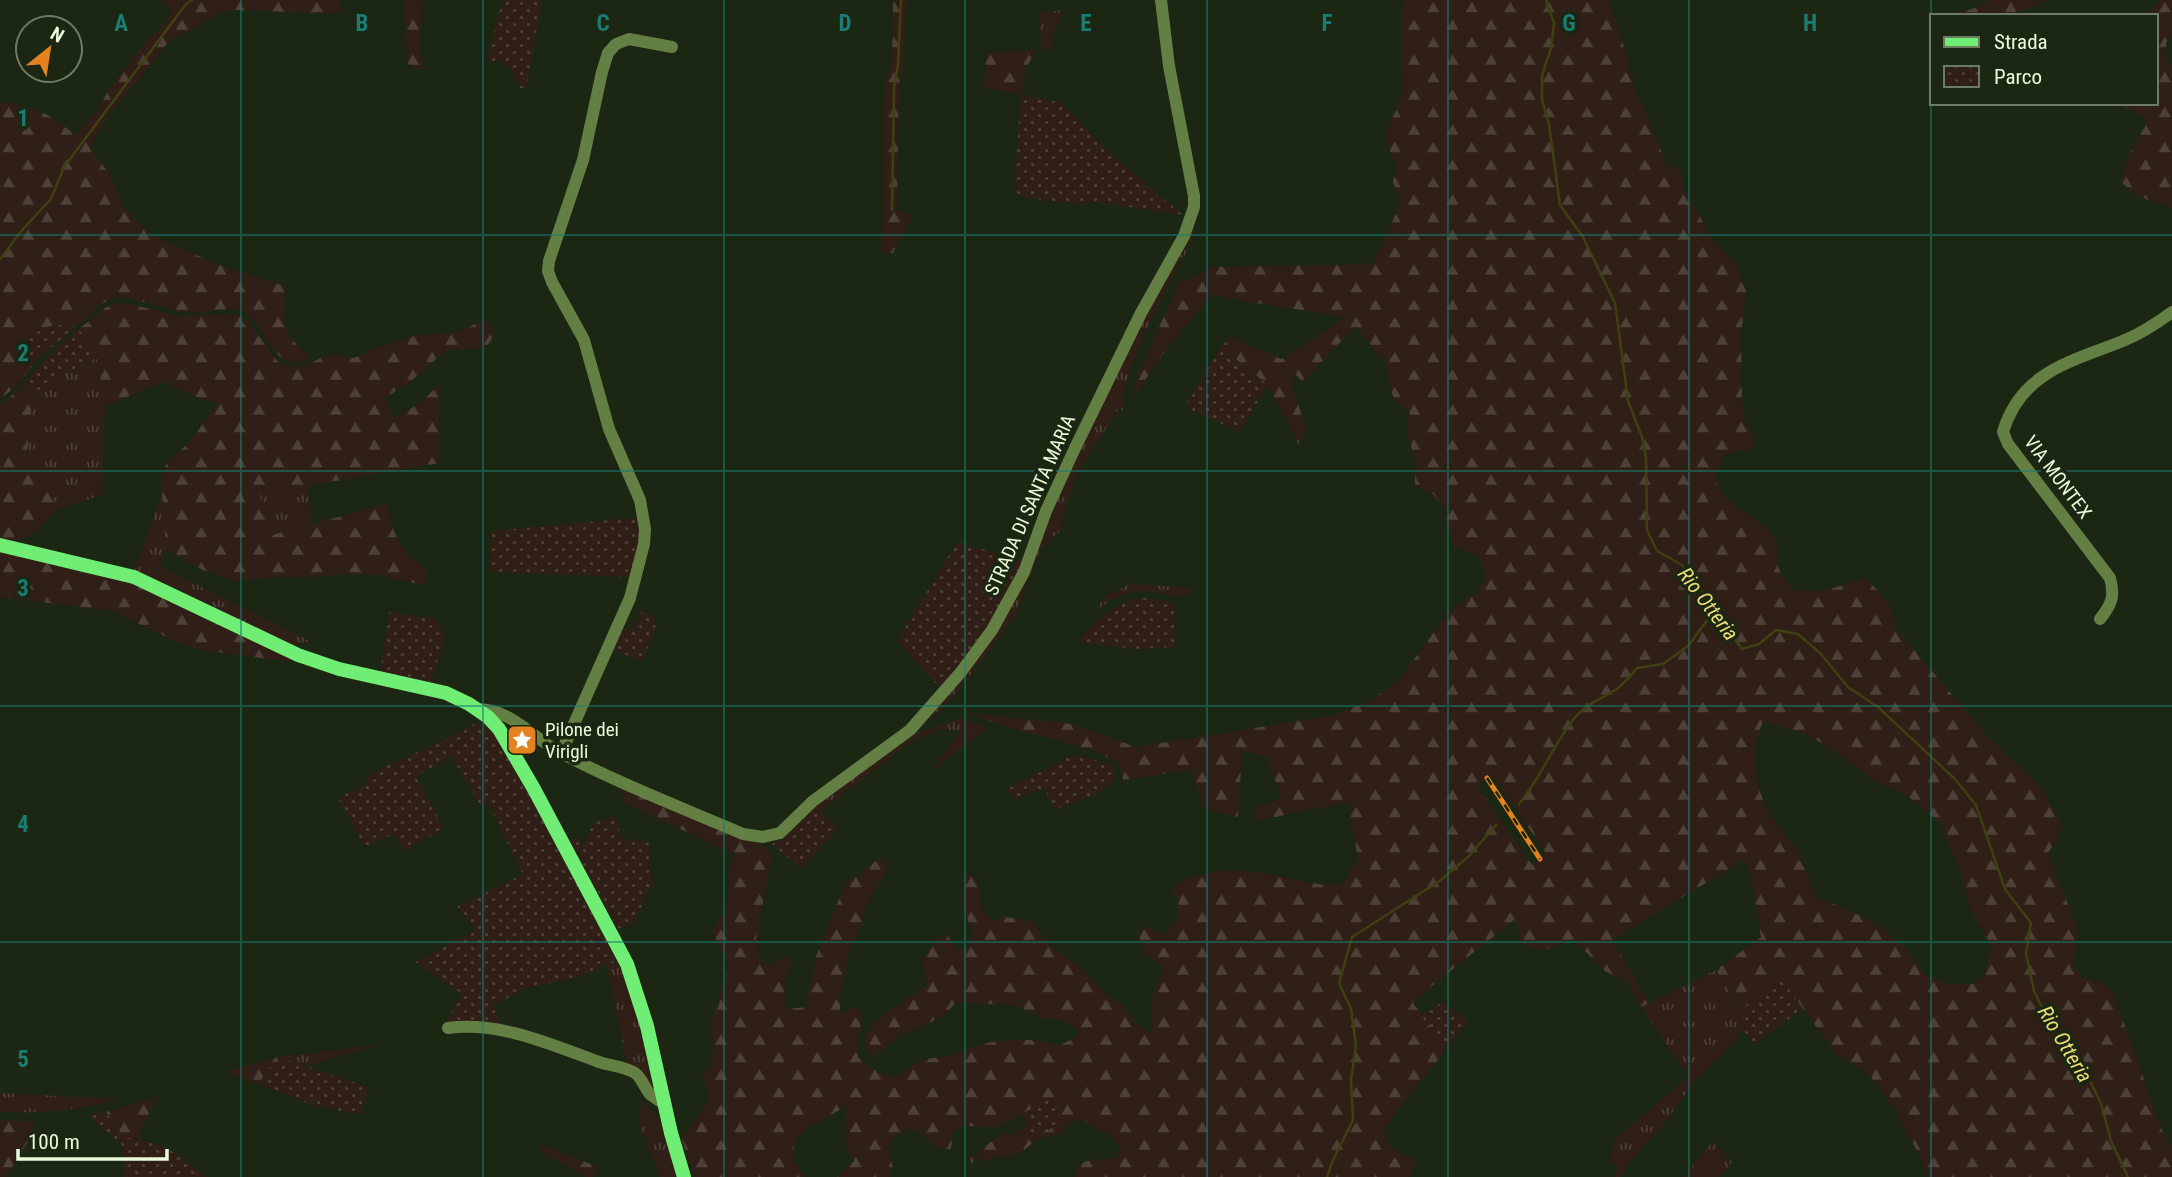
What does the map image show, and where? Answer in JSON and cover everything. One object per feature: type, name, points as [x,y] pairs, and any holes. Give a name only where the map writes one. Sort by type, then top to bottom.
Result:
[{"type":"main road","points":[[0,545],[134,577],[298,655],[339,669],[446,693],[478,709],[495,724],[534,789],[621,951],[644,1014],[684,1177]]},
{"type":"street","name":"STRADA DI SANTA MARIA","points":[[478,709],[494,710],[505,715],[561,753],[743,834],[771,837],[783,831],[813,801],[910,730],[961,672],[992,630],[1024,572],[1056,487],[1142,313],[1184,236],[1193,210],[1194,196],[1169,66],[1161,0]]},
{"type":"street","points":[[561,753],[633,590],[645,529],[642,506],[606,421],[584,340],[552,282],[548,264],[583,160],[608,53],[616,44],[629,39],[672,47]]},
{"type":"street","name":"VIA MONTEX","points":[[2100,619],[2115,594],[2110,578],[2008,444],[2003,432],[2015,406],[2044,375],[2061,364],[2141,333],[2172,312]]},
{"type":"street","points":[[448,1028],[489,1029],[569,1049],[601,1063],[634,1072],[651,1094],[664,1104]]},
{"type":"green space","points":[[161,0],[340,0],[342,14],[233,10],[211,17],[171,39],[110,114],[89,147],[108,172],[124,208],[151,235],[222,266],[285,286],[284,313],[287,332],[310,358],[298,362],[288,361],[280,356],[254,321],[240,311],[225,309],[183,312],[115,298],[99,306],[76,327],[51,327],[27,334],[19,350],[26,374],[0,399],[0,102],[40,111],[75,135],[98,109],[109,89],[151,36],[160,29],[172,10]]},
{"type":"green space","points":[[403,0],[422,0],[419,48],[425,70],[416,69],[407,63]]},
{"type":"green space","points":[[505,0],[542,0],[526,89],[519,88],[512,71],[505,64],[487,62],[498,14]]},
{"type":"green space","points":[[893,0],[907,0],[903,66],[899,85],[897,210],[912,215],[893,253],[882,253],[885,81],[892,62]]},
{"type":"green space","points":[[1404,0],[1608,0],[1636,91],[1666,163],[1681,171],[1685,191],[1715,243],[1735,262],[1746,291],[1741,336],[1742,402],[1744,418],[1755,440],[1754,448],[1725,454],[1717,470],[1717,483],[1722,494],[1774,537],[1779,569],[1795,591],[1824,591],[1866,578],[1888,602],[1897,630],[1988,737],[2039,785],[2063,826],[2048,854],[2078,930],[2077,950],[2072,965],[2083,979],[2101,982],[2113,992],[2162,1130],[2172,1148],[2172,1177],[1927,1177],[1920,1157],[1895,1110],[1868,1073],[1837,1055],[1782,980],[1742,1008],[1716,970],[1761,937],[1751,873],[1744,860],[1612,940],[1649,1003],[1641,1007],[1627,983],[1605,971],[1573,939],[1546,949],[1532,949],[1521,941],[1515,919],[1412,1002],[1448,1047],[1386,1126],[1384,1134],[1391,1147],[1417,1161],[1409,1177],[1074,1177],[1078,1165],[1117,1157],[1120,1148],[1112,1136],[1079,1119],[1070,1122],[1064,1133],[1040,1138],[1011,1157],[998,1156],[987,1162],[981,1157],[971,1163],[970,1158],[1001,1134],[1011,1135],[1029,1125],[1034,1138],[1051,1100],[997,1127],[966,1126],[953,1131],[951,1149],[940,1150],[915,1130],[904,1131],[888,1145],[893,1168],[889,1177],[837,1177],[854,1161],[846,1147],[845,1107],[809,1127],[795,1139],[793,1160],[805,1177],[694,1177],[681,1137],[699,1116],[710,1096],[702,1076],[712,1063],[713,1039],[710,1022],[719,1005],[721,987],[729,967],[712,931],[727,906],[730,867],[736,855],[624,803],[619,786],[757,841],[772,854],[756,940],[759,957],[769,967],[785,956],[794,964],[786,980],[787,1009],[806,1007],[816,956],[846,882],[858,876],[882,856],[888,869],[867,903],[860,930],[848,953],[840,1013],[855,1007],[863,1014],[858,1038],[858,1057],[877,1071],[890,1076],[898,1075],[922,1060],[949,1056],[985,1043],[1018,1040],[1061,1045],[1076,1037],[1078,1029],[1060,1019],[1041,1018],[1016,1005],[956,1002],[944,1016],[902,1035],[875,1055],[865,1049],[865,1037],[873,1022],[927,986],[922,960],[935,942],[946,933],[957,949],[967,949],[973,932],[962,902],[967,875],[977,878],[981,910],[994,921],[1005,917],[1035,922],[1044,940],[1086,972],[1105,994],[1123,1005],[1133,1022],[1152,1033],[1152,998],[1164,968],[1144,954],[1139,936],[1143,927],[1152,928],[1163,935],[1177,920],[1179,900],[1170,891],[1184,879],[1221,870],[1257,872],[1323,885],[1342,884],[1358,859],[1348,802],[1256,821],[1255,807],[1282,799],[1266,756],[1242,751],[1238,817],[1203,808],[1192,770],[1123,780],[1122,768],[1095,752],[970,713],[1072,724],[1136,747],[1335,715],[1370,701],[1400,679],[1449,611],[1480,590],[1486,577],[1479,559],[1473,553],[1454,547],[1446,522],[1446,510],[1433,494],[1415,484],[1416,465],[1408,432],[1410,413],[1392,393],[1388,366],[1355,326],[1303,382],[1294,373],[1292,384],[1306,430],[1298,444],[1268,385],[1221,347],[1230,337],[1281,359],[1347,317],[1212,294],[1167,348],[1131,401],[1137,377],[1180,280],[1193,278],[1211,267],[1372,264],[1401,203],[1393,182],[1396,165],[1385,139],[1387,127],[1398,107],[1402,92],[1401,14]],"holes":[[[1763,722],[1808,735],[1839,754],[1871,779],[1909,797],[1939,822],[1959,868],[1970,907],[1991,946],[1985,975],[1972,984],[1949,984],[1925,975],[1906,948],[1873,921],[1815,896],[1797,852],[1768,811],[1759,790],[1755,755]],[[1492,775],[1546,853],[1532,865],[1477,786]]]},
{"type":"green space","points":[[1988,0],[2048,0],[2023,11],[2010,13],[1952,14],[1984,4]]},
{"type":"green space","points":[[2160,0],[2172,0],[2172,34],[2166,43],[2166,62],[2172,66],[2172,208],[2137,196],[2122,183],[2128,158],[2149,120],[2120,105],[2158,105],[2158,14],[2149,14]]},
{"type":"green space","points":[[1062,10],[1050,48],[1042,50],[1039,13]]},
{"type":"green space","points":[[1038,50],[1026,67],[1021,94],[983,88],[987,53]]},
{"type":"green space","points":[[1021,94],[1062,103],[1110,153],[1183,215],[1086,201],[1084,206],[1018,196],[1014,188]]},
{"type":"green space","points":[[1193,219],[1193,233],[1188,248],[1133,362],[1127,381],[1124,412],[1119,408],[1075,478],[1059,532],[1042,548],[1014,618],[954,696],[934,717],[925,721],[962,678],[1059,493]]},
{"type":"green space","points":[[121,302],[180,316],[238,314],[249,322],[277,361],[291,367],[305,366],[328,354],[354,358],[414,336],[459,332],[481,321],[489,323],[494,328],[493,337],[486,348],[450,350],[408,384],[384,398],[394,418],[420,403],[439,385],[439,463],[307,486],[258,491],[272,535],[386,504],[401,546],[428,574],[425,585],[383,575],[348,574],[237,581],[205,571],[166,550],[161,478],[167,462],[191,441],[217,403],[163,382],[105,406],[97,358],[79,329],[105,308]]},
{"type":"green space","points":[[43,327],[76,327],[39,357],[26,374],[19,350],[27,334]]},
{"type":"green space","points":[[79,329],[97,358],[33,395],[28,379]]},
{"type":"green space","points":[[1221,347],[1268,385],[1239,432],[1190,409],[1187,402]]},
{"type":"green space","points":[[97,358],[105,406],[102,495],[55,510],[52,491],[26,460],[33,395]]},
{"type":"green space","points":[[28,379],[33,395],[26,460],[52,491],[55,510],[32,534],[18,539],[0,539],[0,404]]},
{"type":"green space","points":[[307,486],[312,524],[271,535],[258,490]]},
{"type":"green space","points":[[161,496],[166,550],[160,566],[310,641],[291,646],[158,580],[134,571]]},
{"type":"green space","points":[[640,517],[641,528],[632,577],[490,572],[491,531]]},
{"type":"green space","points":[[957,542],[1024,561],[985,631],[941,689],[897,641]]},
{"type":"green space","points":[[0,551],[119,576],[301,661],[202,650],[183,645],[113,611],[0,597]]},
{"type":"green space","points":[[1132,583],[1195,589],[1177,596],[1142,591],[1126,594],[1104,605],[1085,622],[1106,596]]},
{"type":"green space","points":[[1145,598],[1173,602],[1176,647],[1134,649],[1078,642],[1107,612],[1124,603]]},
{"type":"green space","points":[[643,610],[653,616],[656,625],[642,662],[612,649],[619,632],[632,628]]},
{"type":"green space","points":[[389,612],[435,618],[438,622],[444,633],[443,645],[430,684],[380,673]]},
{"type":"green space","points":[[963,718],[988,728],[931,771],[960,732],[943,729],[908,744],[820,812],[814,807],[915,733]]},
{"type":"green space","points":[[482,720],[492,730],[529,791],[618,961],[574,978],[525,988],[493,1006],[503,1028],[445,1025],[462,994],[415,962],[476,930],[457,907],[523,874],[488,803],[480,806],[451,756],[416,777],[444,828],[405,851],[393,834],[365,847],[338,798],[364,785],[373,772]]},
{"type":"green space","points":[[1075,754],[1109,764],[1114,768],[1117,777],[1097,793],[1055,810],[1044,788],[1015,800],[1007,789]]},
{"type":"green space","points":[[814,807],[839,828],[801,869],[772,844],[783,838]]},
{"type":"green space","points":[[608,817],[616,817],[620,827],[618,833],[629,841],[643,840],[650,844],[649,866],[653,881],[635,922],[618,929],[569,840],[578,837],[582,846],[593,824]]},
{"type":"green space","points":[[618,961],[642,1031],[657,1095],[627,1066],[607,965]]},
{"type":"green space","points":[[1716,970],[1746,1016],[1743,1027],[1734,1043],[1695,1082],[1620,1177],[1614,1177],[1618,1171],[1610,1159],[1614,1140],[1688,1077],[1641,1007]]},
{"type":"green space","points":[[1782,979],[1803,1009],[1754,1044],[1742,1030],[1746,1016],[1742,1008]]},
{"type":"green space","points":[[1443,1002],[1468,1021],[1448,1047],[1421,1016]]},
{"type":"green space","points":[[385,1044],[305,1066],[278,1057]]},
{"type":"green space","points":[[278,1057],[258,1084],[225,1072]]},
{"type":"green space","points":[[278,1057],[368,1087],[361,1115],[315,1106],[258,1084]]},
{"type":"green space","points":[[0,1093],[120,1099],[60,1110],[0,1112]]},
{"type":"green space","points":[[159,1097],[139,1130],[141,1138],[124,1138],[106,1112]]},
{"type":"green space","points":[[1051,1099],[1060,1124],[1033,1138],[1023,1113]]},
{"type":"green space","points":[[641,1101],[659,1118],[677,1177],[660,1177],[639,1123]]},
{"type":"green space","points":[[106,1112],[124,1138],[159,1145],[189,1162],[207,1177],[124,1177],[122,1145],[88,1115]]},
{"type":"green space","points":[[0,1120],[35,1122],[29,1140],[6,1177],[0,1177]]},
{"type":"green space","points":[[1712,1142],[1732,1162],[1720,1177],[1684,1177]]},
{"type":"green space","points":[[541,1145],[599,1167],[594,1177],[586,1177],[539,1150]]},
{"type":"waterway","points":[[0,259],[51,199],[64,167],[186,4],[192,0]]},
{"type":"waterway","points":[[892,210],[894,88],[898,65],[901,0]]},
{"type":"waterway","name":"Rio Otteria","points":[[1546,0],[1554,23],[1551,48],[1542,75],[1542,100],[1549,124],[1560,205],[1583,237],[1615,303],[1628,401],[1642,437],[1646,457],[1647,530],[1657,551],[1682,565],[1742,649],[1759,644],[1776,630],[1798,634],[1821,654],[1848,687],[1878,707],[1955,779],[1976,805],[2005,889],[2031,923],[2026,953],[2034,991],[2051,1026],[2082,1065],[2101,1103],[2111,1141],[2128,1177]]},
{"type":"waterway","points":[[1519,804],[1578,714],[1621,686],[1637,668],[1663,664],[1689,645],[1713,612]]},
{"type":"waterway","points":[[1327,1177],[1353,1120],[1351,1081],[1356,1045],[1351,1009],[1339,983],[1352,937],[1441,880],[1468,857],[1496,825]]},
{"type":"railway","points":[[1487,778],[1540,859]]},
{"type":"place","name":"Pilone dei Virigli","points":[[522,740]]}]
